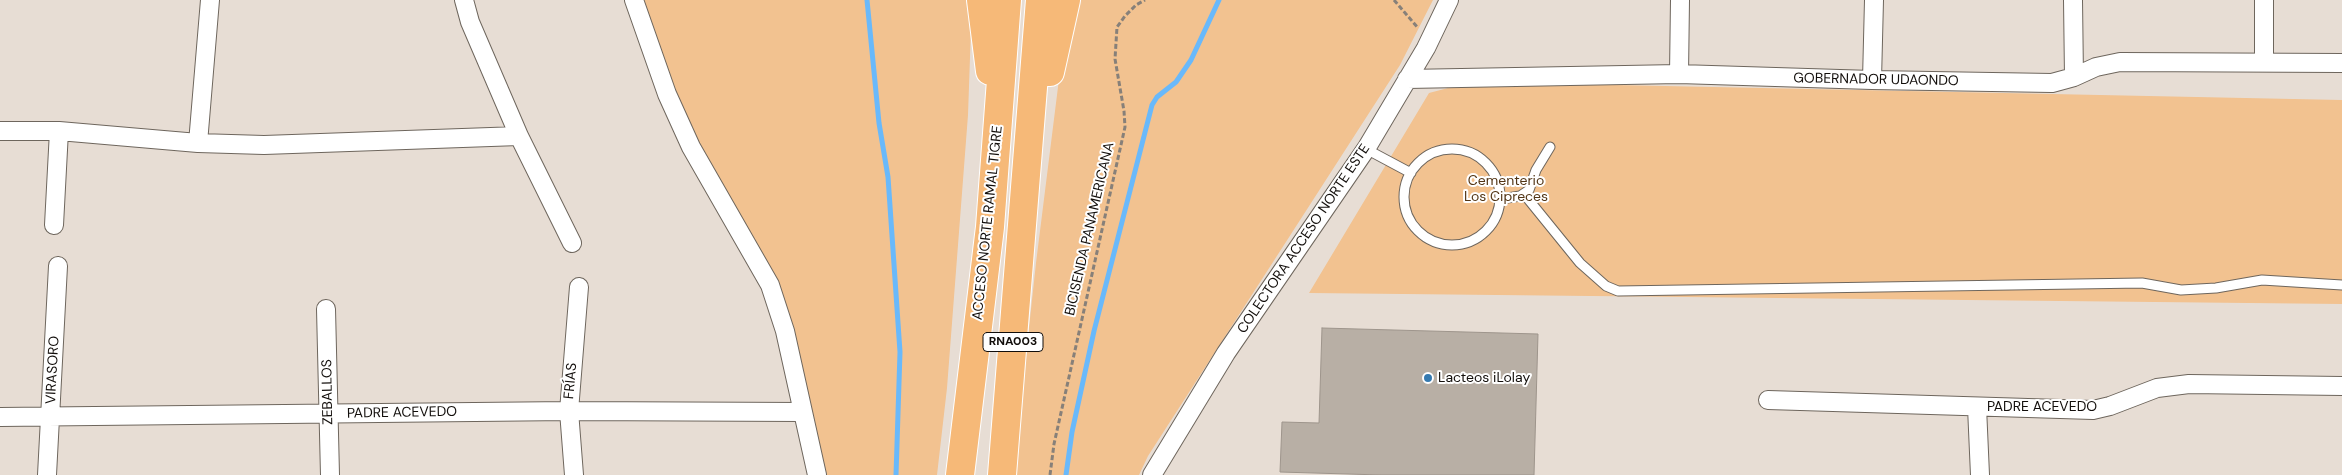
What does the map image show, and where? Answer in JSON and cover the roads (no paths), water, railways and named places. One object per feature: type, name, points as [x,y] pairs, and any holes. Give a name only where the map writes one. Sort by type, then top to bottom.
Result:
[{"type":"highway","points":[[981,0],[992,91],[990,227]]},
{"type":"highway","name":"ACCESO NORTE RAMAL TIGRE","points":[[960,475],[990,227],[1007,0]]},
{"type":"highway","name":"RNA003","points":[[1002,475],[1025,209],[1040,0]]},
{"type":"highway","points":[[1025,209],[1058,29],[1066,0]]},
{"type":"street","points":[[198,143],[210,0]]},
{"type":"street","points":[[464,0],[470,22],[520,136],[572,243]]},
{"type":"street","points":[[634,0],[667,94],[691,147],[770,285],[785,331],[817,475]]},
{"type":"street","name":"COLECTORA ACCESO NORTE ESTE","points":[[1152,475],[1226,353],[1366,149],[1429,42],[1449,0]]},
{"type":"street","points":[[1679,74],[1680,0]]},
{"type":"street","points":[[1872,80],[1874,0]]},
{"type":"street","points":[[2072,0],[2074,77]]},
{"type":"street","points":[[2264,0],[2264,62]]},
{"type":"street","name":"GOBERNADOR UDAONDO","points":[[1407,79],[1679,74],[1872,80],[2052,82],[2074,77],[2096,67],[2120,62],[2342,63]]},
{"type":"street","points":[[0,131],[59,131],[198,143],[264,145],[520,136]]},
{"type":"street","points":[[54,225],[59,131]]},
{"type":"street","name":"VIRASORO","points":[[47,475],[58,266]]},
{"type":"street","name":"FRÍAS","points":[[574,475],[569,411],[579,287]]},
{"type":"street","name":"ZEBALLOS","points":[[326,309],[330,475]]},
{"type":"street","name":"PADRE ACEVEDO","points":[[1768,400],[2093,410],[2110,406],[2157,388],[2188,384],[2342,386]]},
{"type":"street","points":[[1977,407],[1980,475]]},
{"type":"street","name":"PADRE ACEVEDO","points":[[0,417],[51,418],[569,411],[803,412]]},
{"type":"lane","points":[[1500,200],[1524,194],[1529,190],[1536,170],[1550,147]]},
{"type":"lane","points":[[1366,149],[1411,173]]},
{"type":"lane","points":[[1450,149],[1466,151],[1480,158],[1492,169],[1499,184],[1500,200],[1496,216],[1487,231],[1473,240],[1456,244],[1439,243],[1423,235],[1412,222],[1405,206],[1405,189],[1411,173],[1421,160],[1434,152],[1450,149]]},
{"type":"lane","points":[[1524,194],[1580,263],[1606,286],[1618,291],[2142,284],[2181,290],[2216,288],[2262,280],[2342,286]]},
{"type":"waterway","points":[[867,0],[879,123],[888,177],[900,352],[896,475]]},
{"type":"waterway","points":[[1066,475],[1072,432],[1094,331],[1152,105],[1157,97],[1176,82],[1191,60],[1219,0]]},
{"type":"place","name":"Lacteos iLolay","points":[[1428,378]]},
{"type":"park label","name":"Cementerio Los Cipreces","points":[[1506,190]]}]
